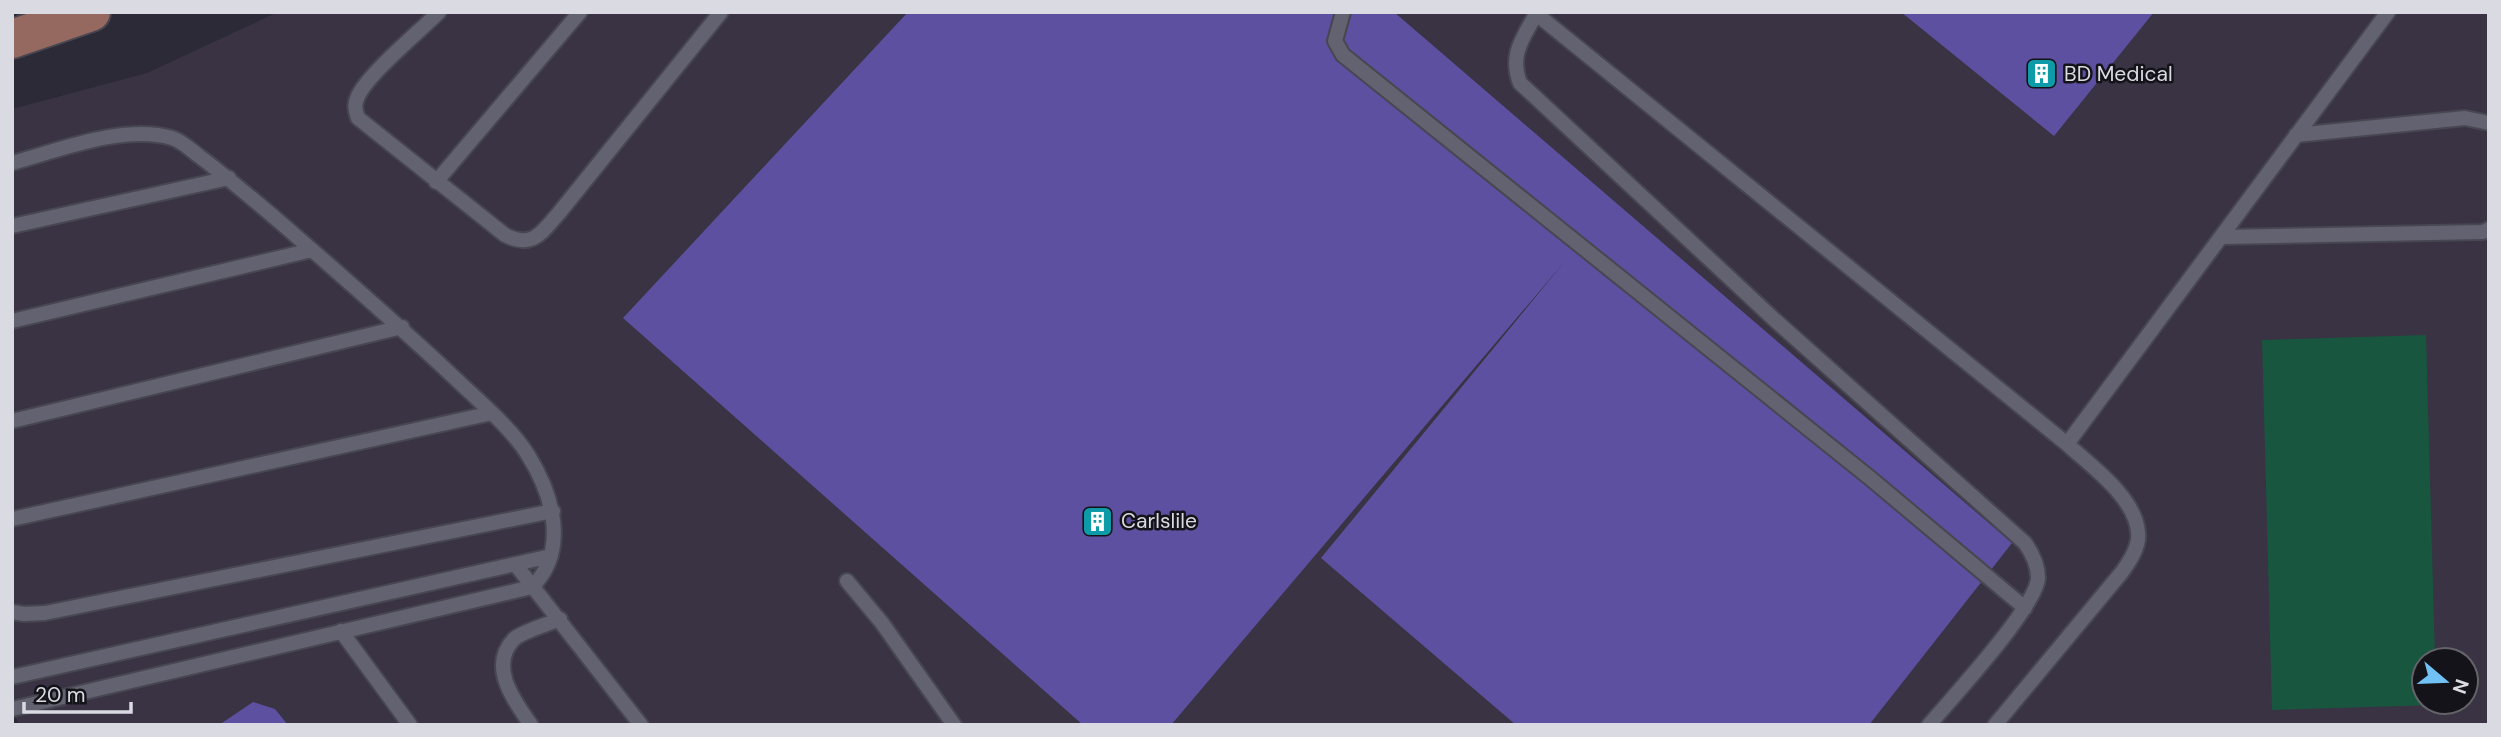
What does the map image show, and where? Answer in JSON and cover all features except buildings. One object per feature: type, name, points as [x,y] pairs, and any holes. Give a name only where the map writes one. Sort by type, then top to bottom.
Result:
[{"type":"main road","points":[[12,39],[91,12]]},
{"type":"lane","points":[[439,12],[377,73],[358,96],[354,107],[358,118],[436,181],[516,240],[537,238],[721,12]]},
{"type":"lane","points":[[436,181],[580,12]]},
{"type":"lane","points":[[1343,12],[1335,41],[1343,55],[1870,478],[2025,608]]},
{"type":"lane","points":[[2067,444],[2388,12]]},
{"type":"lane","points":[[1929,725],[2033,595],[2038,578],[2033,554],[2025,543],[1776,321],[1520,83],[1515,71],[1515,57],[1518,45],[1535,13],[2067,444],[2113,486],[2133,512],[2139,534],[2133,555],[2122,572],[1995,725]]},
{"type":"lane","points":[[2296,135],[2465,118],[2489,123]]},
{"type":"lane","points":[[12,163],[128,133],[153,133],[176,139],[229,178],[402,327],[492,413],[527,453],[553,511],[554,532],[547,569],[533,587],[12,709]]},
{"type":"lane","points":[[12,226],[229,178]]},
{"type":"lane","points":[[2222,236],[2483,232],[2489,229]]},
{"type":"lane","points":[[12,321],[312,250]]},
{"type":"lane","points":[[12,421],[402,327]]},
{"type":"lane","points":[[12,519],[492,413]]},
{"type":"lane","points":[[12,612],[46,613],[553,511]]},
{"type":"lane","points":[[12,677],[551,556]]},
{"type":"lane","points":[[515,564],[560,618],[641,725]]},
{"type":"lane","points":[[847,581],[882,623],[954,725]]},
{"type":"lane","points":[[531,725],[513,699],[506,681],[503,664],[505,653],[516,638],[560,618]]},
{"type":"lane","points":[[341,631],[410,725]]},
{"type":"shaded area","points":[[278,12],[2489,12],[2489,725],[20,725],[12,712],[12,109],[147,73]]},
{"type":"green space","points":[[2426,335],[2435,646],[2410,646],[2410,706],[2272,710],[2262,340]]},
{"type":"place","name":"BD Medical","points":[[2041,74]]},
{"type":"place","name":"Carlslile","points":[[1098,521]]}]
